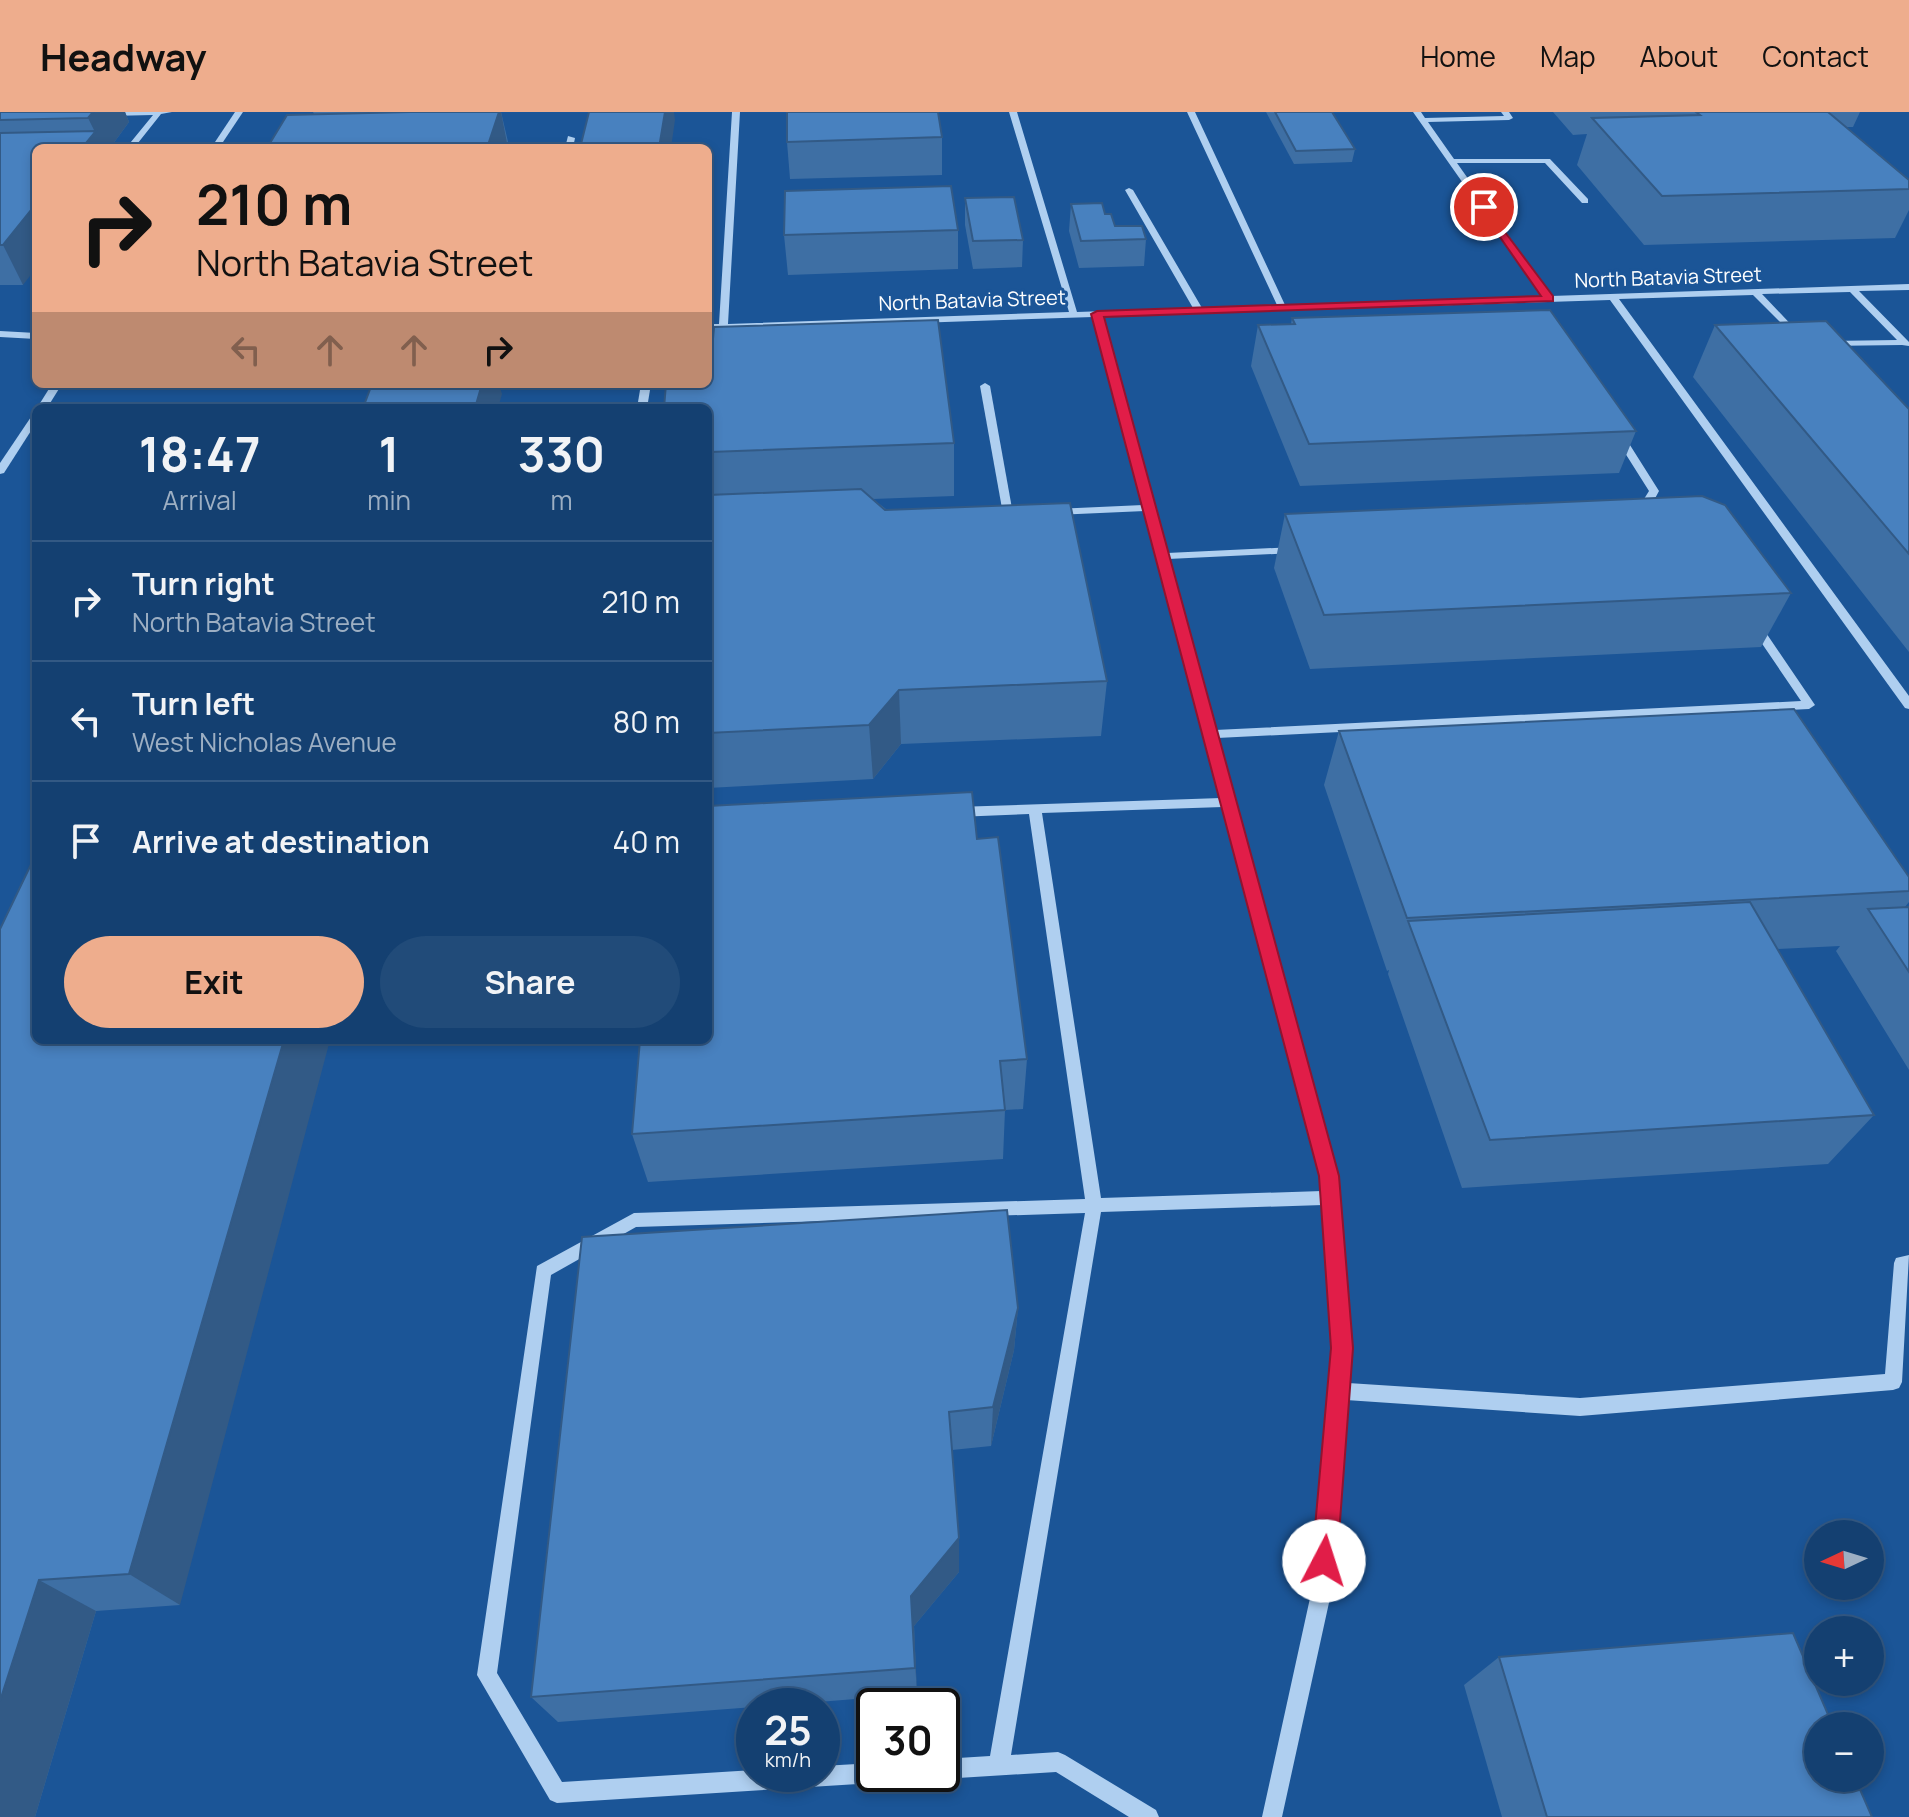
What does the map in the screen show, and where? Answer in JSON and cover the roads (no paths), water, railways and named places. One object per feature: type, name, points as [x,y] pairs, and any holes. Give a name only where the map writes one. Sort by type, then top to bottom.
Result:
[{"type":"street","points":[[133,144],[158,112]]},
{"type":"street","points":[[100,114],[168,112]]},
{"type":"street","points":[[218,144],[239,112]]},
{"type":"street","points":[[723,327],[736,112]]},
{"type":"street","points":[[1013,112],[1074,315]]},
{"type":"street","points":[[1191,112],[1282,308]]},
{"type":"street","points":[[1419,116],[1509,118],[1505,112]]},
{"type":"street","points":[[1419,116],[1549,299]]},
{"type":"street","points":[[570,144],[571,138]]},
{"type":"street","points":[[1451,161],[1547,161],[1585,201]]},
{"type":"street","points":[[1129,190],[1199,311]]},
{"type":"street","name":"North Batavia Street","points":[[712,327],[1909,287]]},
{"type":"street","points":[[1852,289],[1906,344]]},
{"type":"street","points":[[1755,292],[1805,345]]},
{"type":"street","points":[[1613,297],[1907,701]]},
{"type":"street","points":[[1531,299],[1540,312]]},
{"type":"street","points":[[1097,314],[1329,1176],[1342,1348],[1322,1589],[1272,1817]]},
{"type":"street","points":[[0,334],[32,336]]},
{"type":"street","points":[[1819,345],[1906,344]]},
{"type":"street","points":[[985,386],[1008,514]]},
{"type":"street","points":[[0,471],[32,422]]},
{"type":"street","points":[[1613,426],[1654,491],[1648,502],[1617,504]]},
{"type":"street","points":[[1039,513],[1148,508]]},
{"type":"street","points":[[992,514],[1023,513]]},
{"type":"street","points":[[1161,556],[1302,549]]},
{"type":"street","points":[[1209,734],[1809,705],[1751,618]]},
{"type":"street","points":[[942,813],[1228,802]]},
{"type":"street","points":[[999,1765],[1094,1206],[1035,809]]},
{"type":"street","points":[[856,1774],[557,1793],[487,1675],[543,1271],[634,1220],[1330,1198]]},
{"type":"street","points":[[1339,1391],[1580,1407],[1893,1382],[1902,1263],[1909,1263]]},
{"type":"street","points":[[960,1768],[1058,1762],[1149,1817]]}]
